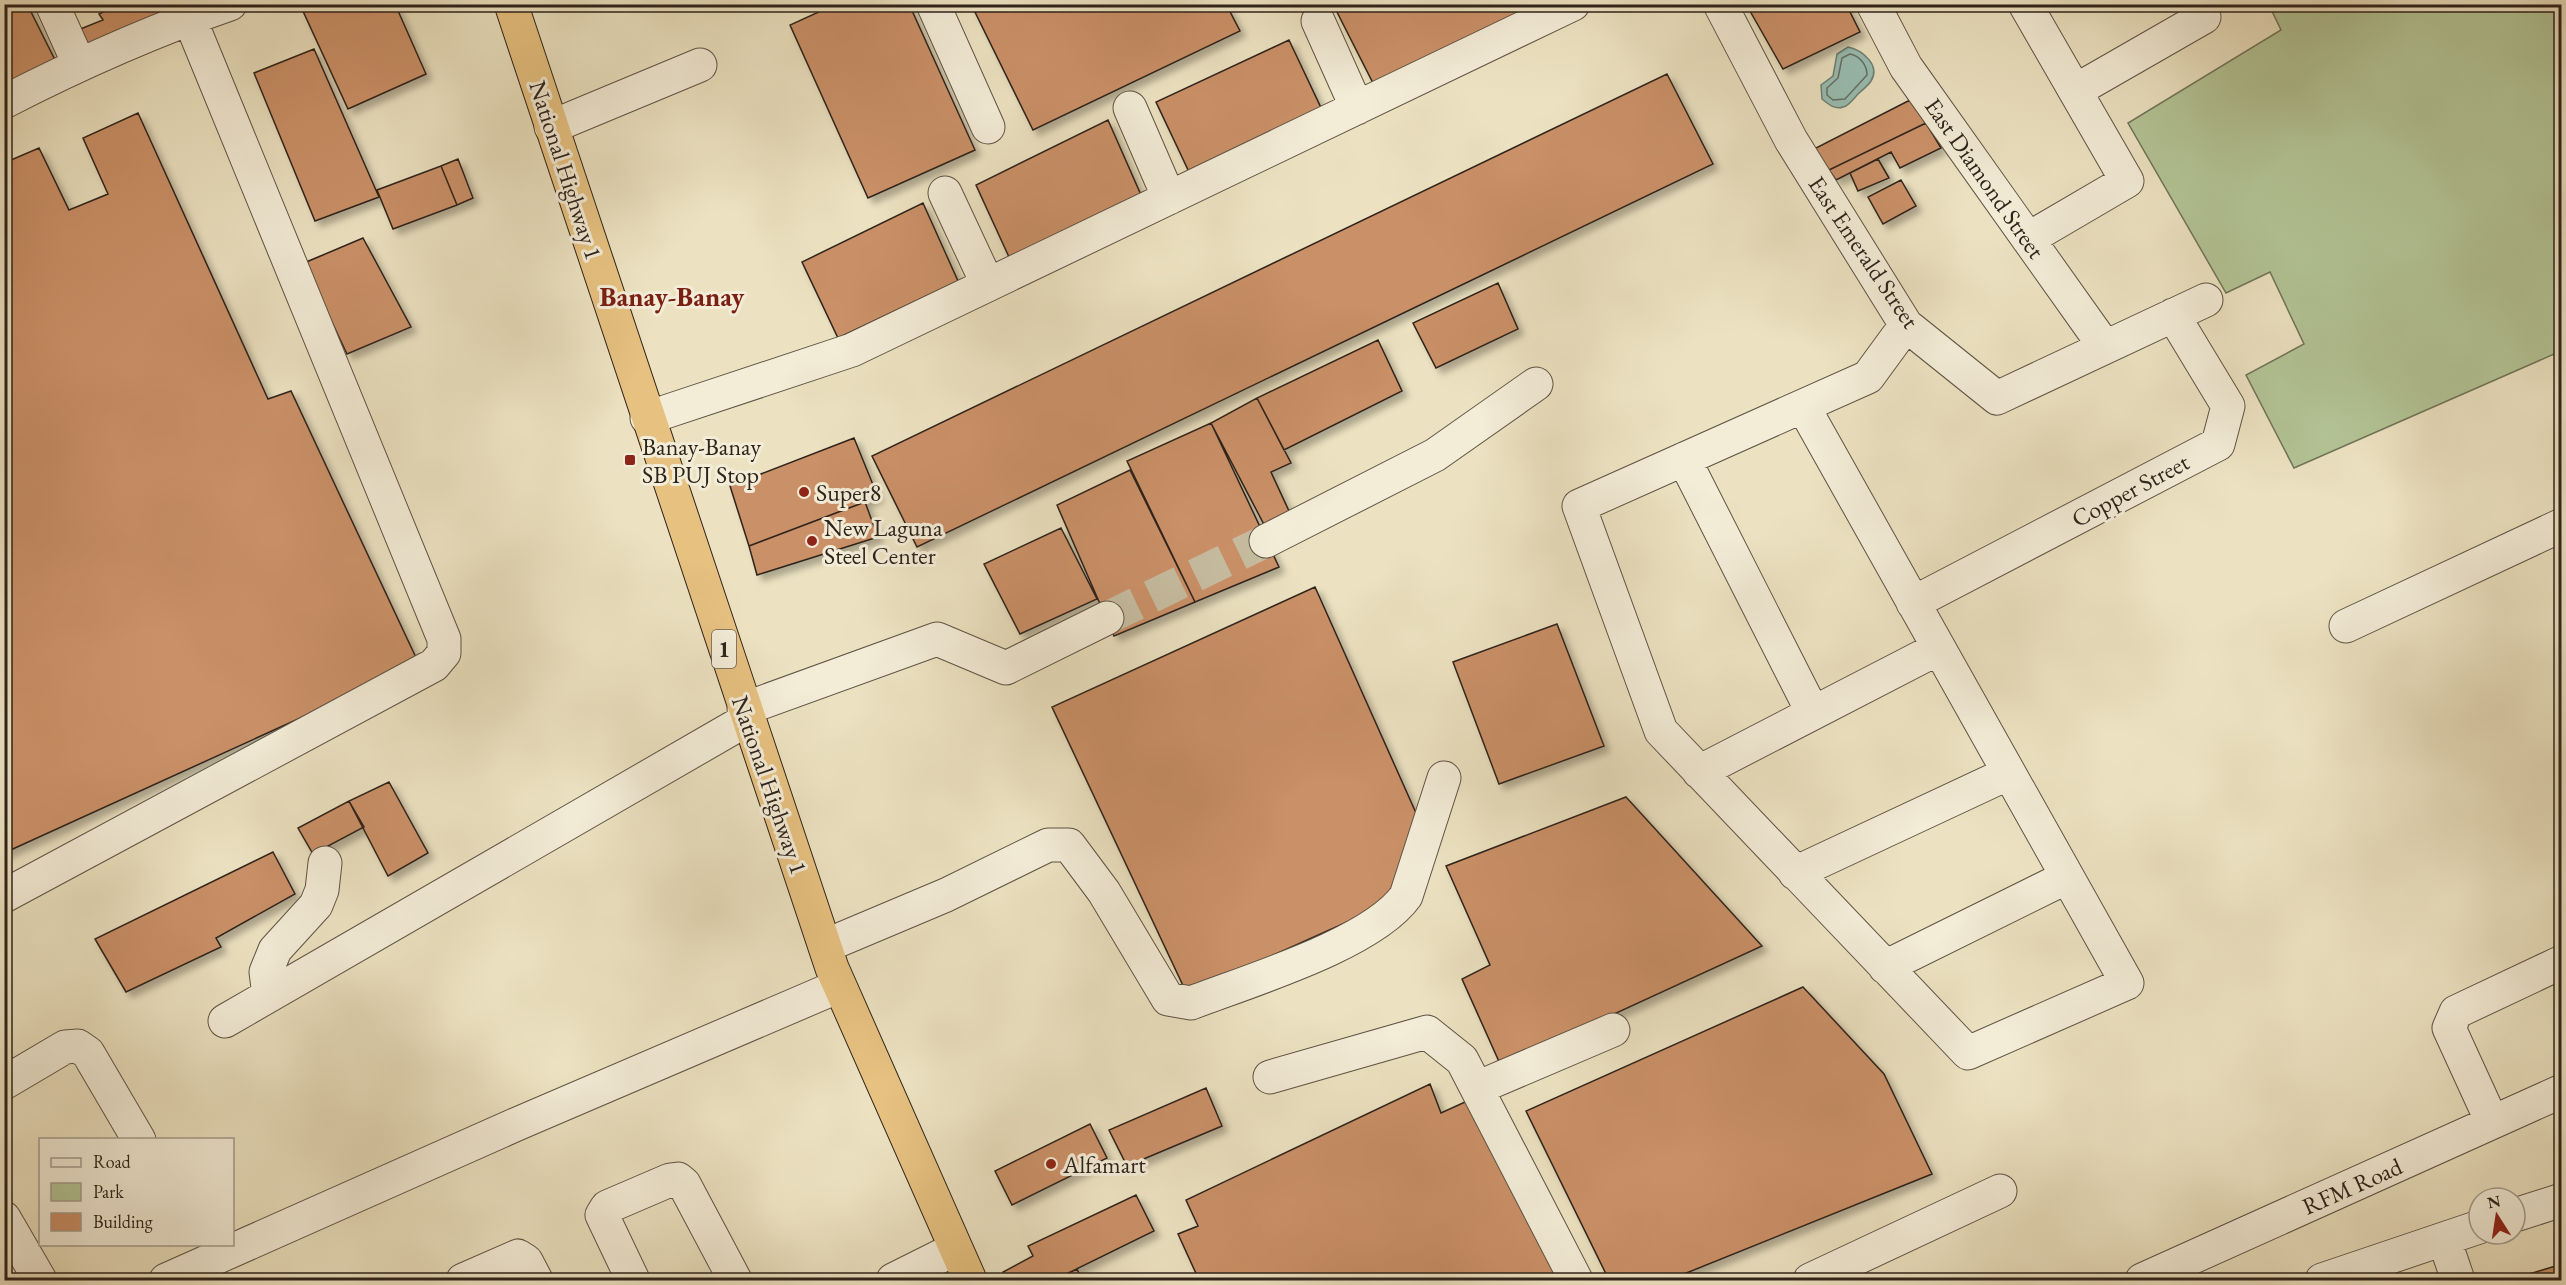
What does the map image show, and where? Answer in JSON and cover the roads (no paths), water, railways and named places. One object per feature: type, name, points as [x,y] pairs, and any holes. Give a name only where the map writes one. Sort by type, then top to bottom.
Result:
[{"type":"highway","name":"National Highway 1","points":[[511,4],[647,418],[839,986],[970,1281]]},
{"type":"street","points":[[52,4],[79,64]]},
{"type":"street","points":[[4,102],[79,64],[189,17],[230,4]]},
{"type":"street","points":[[933,4],[988,127]]},
{"type":"street","points":[[647,418],[852,350],[1573,4]]},
{"type":"street","name":"East Emerald Street","points":[[1720,4],[1791,140],[1906,325],[1997,398],[2206,300]]},
{"type":"street","name":"East Diamond Street","points":[[1873,4],[1906,67],[2105,347]]},
{"type":"street","points":[[2025,4],[2127,181],[2028,239]]},
{"type":"street","points":[[2075,91],[2204,17],[2199,4]]},
{"type":"street","points":[[4,896],[434,665],[444,653],[444,639],[189,17]]},
{"type":"street","points":[[1318,21],[1357,108]]},
{"type":"street","points":[[551,127],[699,65]]},
{"type":"street","points":[[1130,108],[1169,198]]},
{"type":"street","points":[[945,193],[988,285]]},
{"type":"street","name":"Copper Street","points":[[1913,603],[2218,444],[2228,406],[2173,315]]},
{"type":"street","points":[[1803,406],[2127,983],[1968,1053],[1661,731],[1580,506],[1684,459],[1868,377],[1906,325]]},
{"type":"street","points":[[1266,541],[1435,455],[1536,384]]},
{"type":"street","points":[[1684,459],[1814,713]]},
{"type":"street","points":[[2346,626],[2562,525]]},
{"type":"street","points":[[225,1021],[746,714],[937,639],[1006,668],[1107,618]]},
{"type":"street","points":[[1699,772],[1939,648]]},
{"type":"street","points":[[1795,873],[2009,773]]},
{"type":"street","points":[[825,946],[946,895],[1048,845],[1069,845],[1104,892],[1168,999],[1191,1003],[1340,945],[1395,910],[1406,896],[1444,778]]},
{"type":"street","points":[[269,995],[266,972],[275,950],[316,905],[322,890],[325,864]]},
{"type":"street","points":[[1885,967],[2067,877]]},
{"type":"street","points":[[2492,1122],[2449,1028],[2456,1012],[2562,962]]},
{"type":"street","points":[[234,1240],[527,1119],[839,986]]},
{"type":"street","points":[[1477,1088],[1613,1030]]},
{"type":"street","points":[[1270,1077],[1427,1032],[1462,1060],[1576,1281]]},
{"type":"street","points":[[4,1083],[65,1047],[78,1046],[88,1053],[138,1138]]},
{"type":"street","name":"RFM Road","points":[[2142,1281],[2562,1091]]},
{"type":"street","points":[[633,1281],[602,1215],[607,1207],[670,1180],[678,1179],[684,1184],[735,1281]]},
{"type":"street","points":[[1810,1281],[2000,1191]]},
{"type":"street","points":[[2527,1212],[2560,1205]]},
{"type":"street","points":[[4,1218],[40,1281]]},
{"type":"street","points":[[2333,1279],[2467,1231]]},
{"type":"street","points":[[2444,1239],[2458,1281]]},
{"type":"street","points":[[166,1281],[204,1252],[219,1246]]},
{"type":"street","points":[[893,1281],[955,1249]]},
{"type":"street","points":[[463,1281],[527,1268]]},
{"type":"water","points":[[1848,47],[1859,51],[1868,59],[1874,69],[1873,75],[1868,85],[1849,104],[1837,108],[1822,99],[1821,85],[1833,76],[1837,54]]},
{"type":"tunnel","points":[[1107,618],[1266,541]]},
{"type":"place","name":"Banay-Banay SB PUJ Stop","points":[[630,460]]},
{"type":"place","name":"Super8","points":[[804,492]]},
{"type":"place","name":"New Laguna Steel Center","points":[[812,541]]},
{"type":"place","name":"Alfamart","points":[[1051,1164]]},
{"type":"district","name":"Banay-Banay","points":[[672,296]]}]
